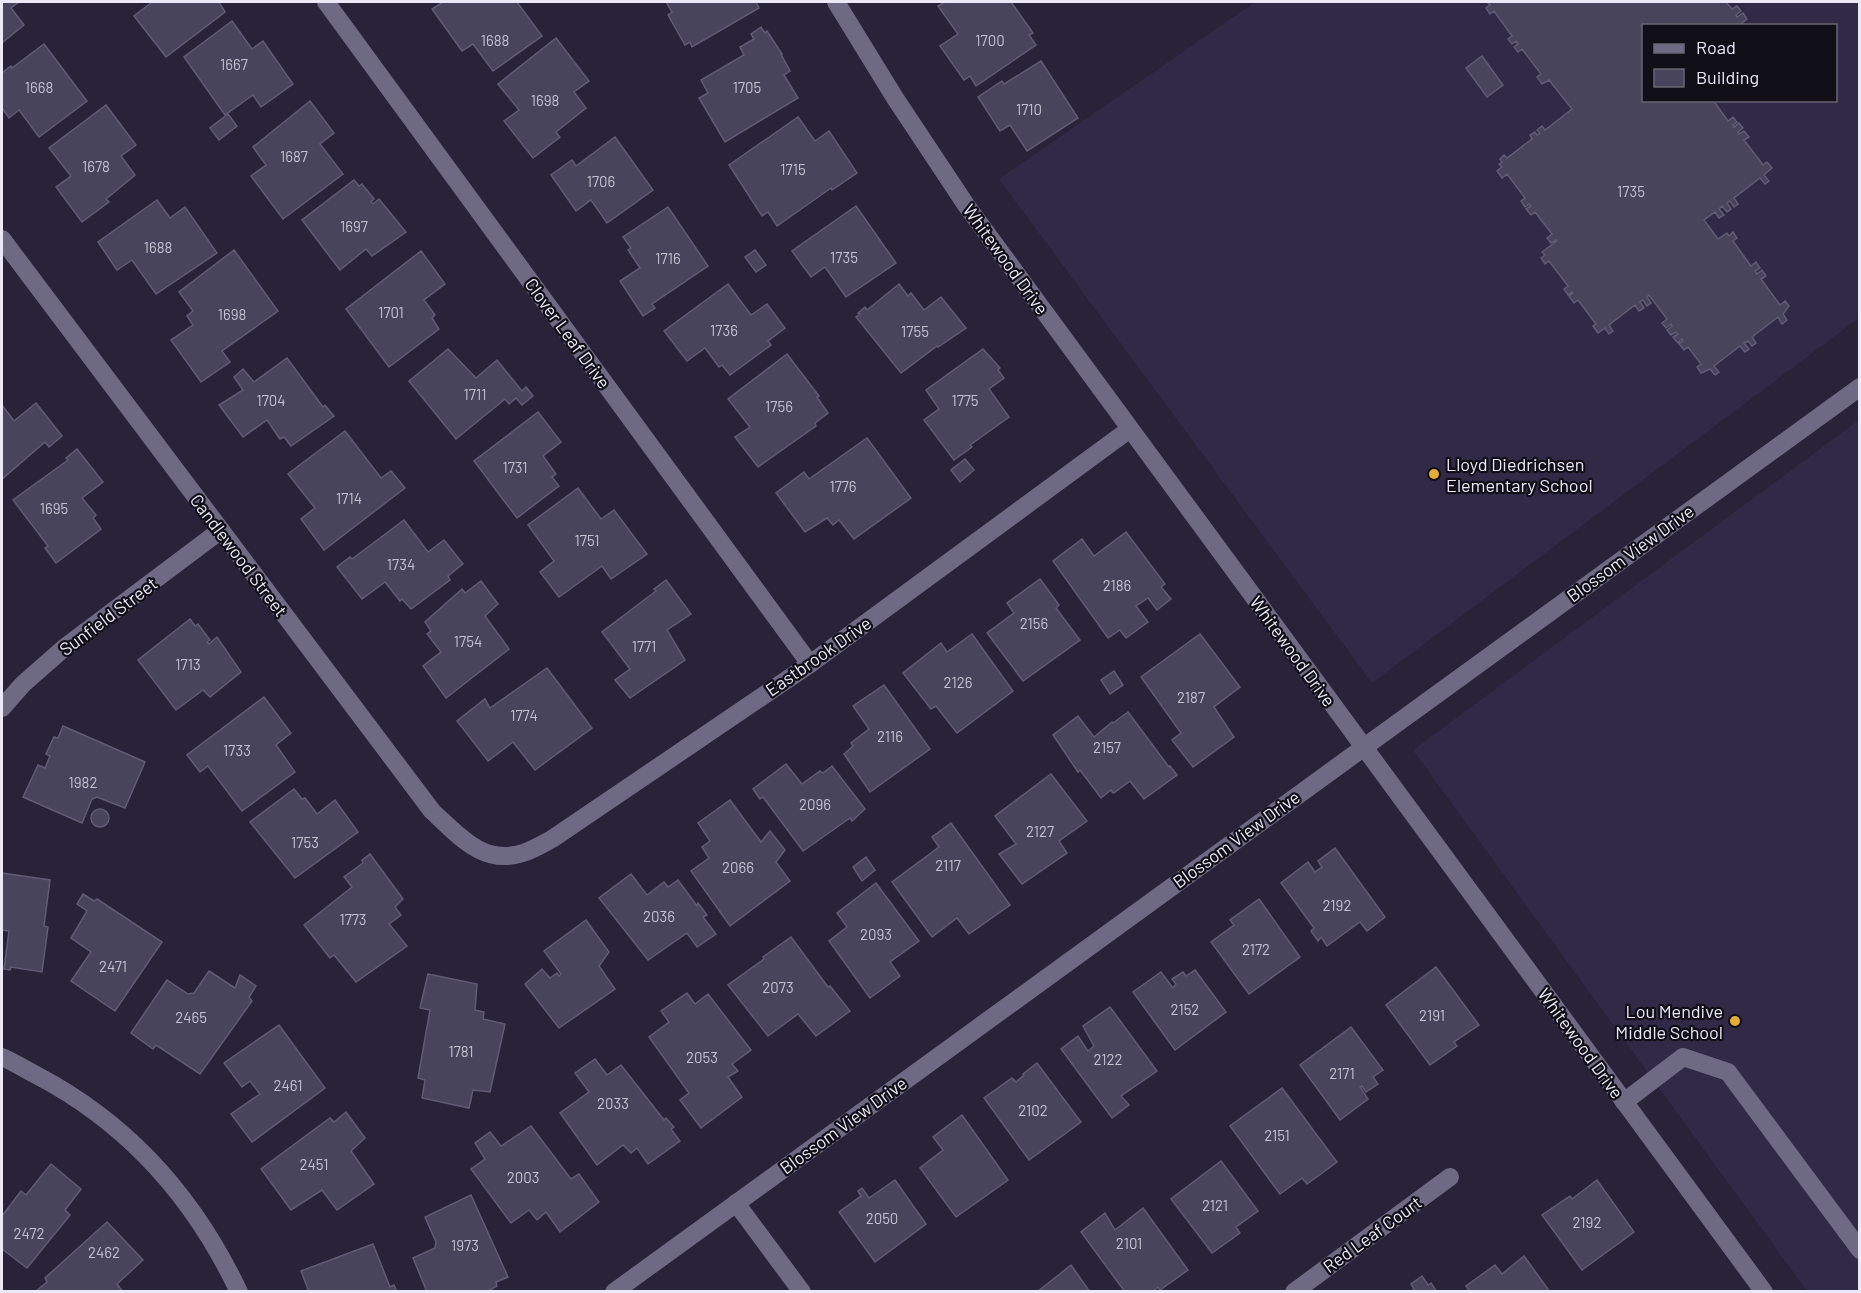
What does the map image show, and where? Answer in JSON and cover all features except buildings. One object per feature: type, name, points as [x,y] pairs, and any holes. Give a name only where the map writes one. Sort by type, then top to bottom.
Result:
[{"type":"street","name":"Clover Leaf Drive","points":[[326,2],[810,664]]},
{"type":"street","name":"Whitewood Drive","points":[[836,2],[895,98],[966,205],[1764,1292]]},
{"type":"street","name":"Candlewood Street","points":[[2,239],[432,811],[469,845],[492,856]]},
{"type":"street","name":"Blossom View Drive","points":[[614,1292],[1860,387]]},
{"type":"street","name":"Eastbrook Drive","points":[[492,856],[522,854],[552,839],[810,664],[1130,429]]},
{"type":"street","name":"Sunfield Street","points":[[2,708],[23,684],[64,648],[221,531]]},
{"type":"street","points":[[2,1058],[65,1090],[114,1126],[152,1161],[188,1204],[222,1255],[239,1292]]},
{"type":"street","points":[[1624,1102],[1683,1058],[1728,1072],[1860,1250]]},
{"type":"street","name":"Red Leaf Court","points":[[1294,1292],[1450,1177]]},
{"type":"street","points":[[736,1203],[802,1292]]},
{"type":"shaded area","name":"Lloyd Diedrichsen Elementary School","points":[[1255,2],[1859,2],[1859,318],[1372,683],[999,179]]},
{"type":"shaded area","name":"Lou Mendive Middle School","points":[[1859,420],[1859,1291],[1807,1291],[1413,750]]},
{"type":"place","name":"Lloyd Diedrichsen Elementary School","points":[[1434,474]]},
{"type":"place","name":"Lou Mendive Middle School","points":[[1735,1021]]}]
